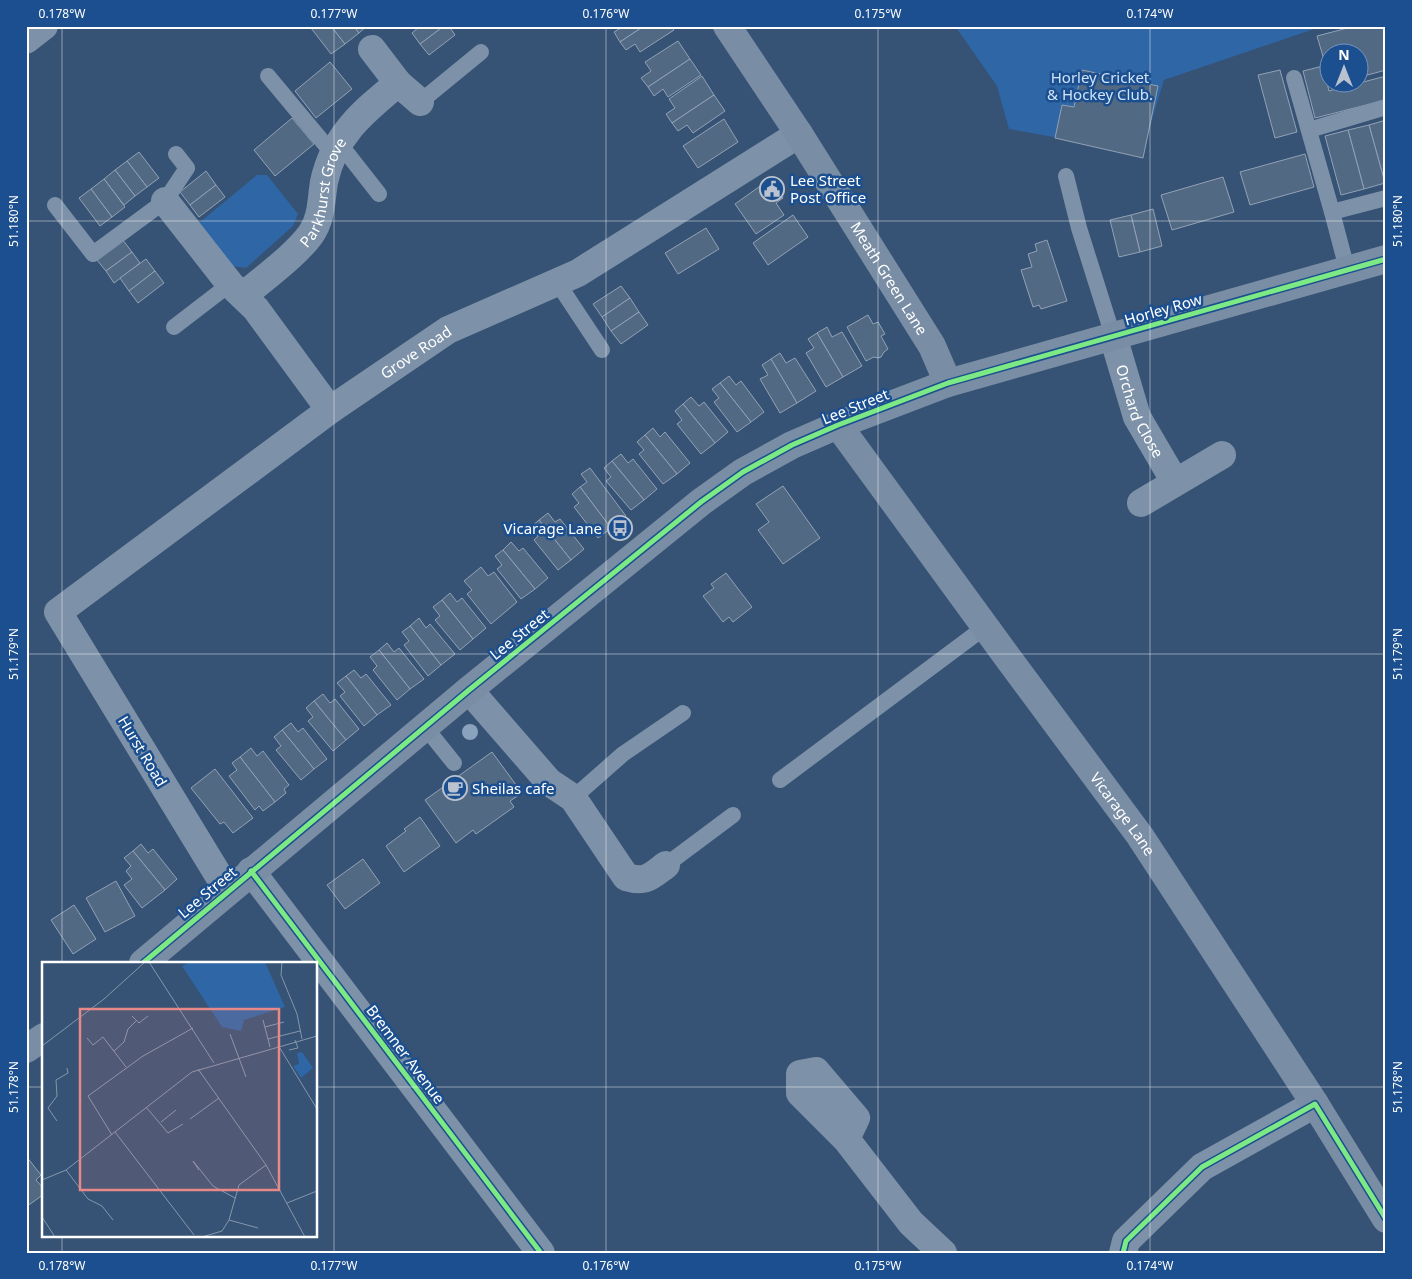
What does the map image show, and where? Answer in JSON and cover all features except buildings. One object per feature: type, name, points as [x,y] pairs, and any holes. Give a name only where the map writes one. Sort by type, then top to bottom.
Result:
[{"type":"street","points":[[26,40],[44,26]]},
{"type":"street","name":"Meath Green Lane","points":[[727,26],[799,134],[932,346],[948,383]]},
{"type":"street","points":[[372,49],[398,83],[420,102]]},
{"type":"street","name":"Parkhurst Grove","points":[[237,290],[298,248],[311,233],[320,215],[324,182],[336,148],[359,116],[398,83]]},
{"type":"street","name":"Grove Road","points":[[58,612],[330,410],[448,330],[578,273],[799,134]]},
{"type":"street","points":[[165,201],[237,290],[256,309],[330,410]]},
{"type":"street","name":"Horley Row","points":[[948,383],[1386,259]]},
{"type":"street","name":"Orchard Close","points":[[1113,336],[1136,417],[1175,482]]},
{"type":"street","name":"Lee Street","points":[[143,962],[469,690],[701,502],[743,472],[792,446],[838,425],[948,383]]},
{"type":"street","name":"Vicarage Lane","points":[[838,425],[1140,836],[1316,1104],[1386,1219]]},
{"type":"street","points":[[1141,502],[1222,455]]},
{"type":"street","name":"Hurst Road","points":[[58,612],[228,891]]},
{"type":"street","points":[[469,690],[549,782],[573,798],[626,877],[639,881],[652,876],[666,865]]},
{"type":"street","name":"Bremner Avenue","points":[[251,871],[541,1253]]},
{"type":"street","points":[[26,1050],[42,1038]]},
{"type":"street","points":[[1123,1253],[1126,1241],[1202,1166],[1316,1104]]},
{"type":"street","points":[[846,1139],[911,1223],[943,1253]]},
{"type":"lane","points":[[420,102],[481,52]]},
{"type":"lane","points":[[268,76],[379,194]]},
{"type":"lane","points":[[1294,78],[1347,269]]},
{"type":"lane","points":[[1309,130],[1386,107]]},
{"type":"lane","points":[[55,205],[93,254],[165,201],[187,168],[176,154]]},
{"type":"lane","points":[[1066,176],[1079,228],[1113,336]]},
{"type":"lane","points":[[1332,212],[1386,198]]},
{"type":"lane","points":[[557,282],[602,350]]},
{"type":"lane","points":[[174,327],[237,290]]},
{"type":"lane","points":[[780,780],[985,627]]},
{"type":"lane","points":[[573,798],[623,754],[683,713]]},
{"type":"lane","points":[[425,728],[454,763]]},
{"type":"lane","points":[[666,865],[732,815]]},
{"type":"green space","name":"Horley Cricket & Hockey Club.","points":[[955,26],[1323,26],[1164,80],[1142,153],[1009,129],[997,86]]},
{"type":"green space","points":[[257,175],[267,175],[298,214],[293,226],[246,268],[232,266],[199,223]]},
{"type":"cycle path","points":[[144,962],[469,690],[701,502],[743,472],[792,445],[838,425],[948,383],[1386,259]]},
{"type":"cycle path","points":[[251,871],[541,1253]]},
{"type":"cycle path","points":[[1123,1253],[1126,1241],[1202,1167],[1315,1104],[1386,1219]]},
{"type":"place","name":"Lee Street Post Office","points":[[772,189]]},
{"type":"place","name":"Vicarage Lane","points":[[620,528]]},
{"type":"place","name":"Sheilas cafe","points":[[455,788]]}]
